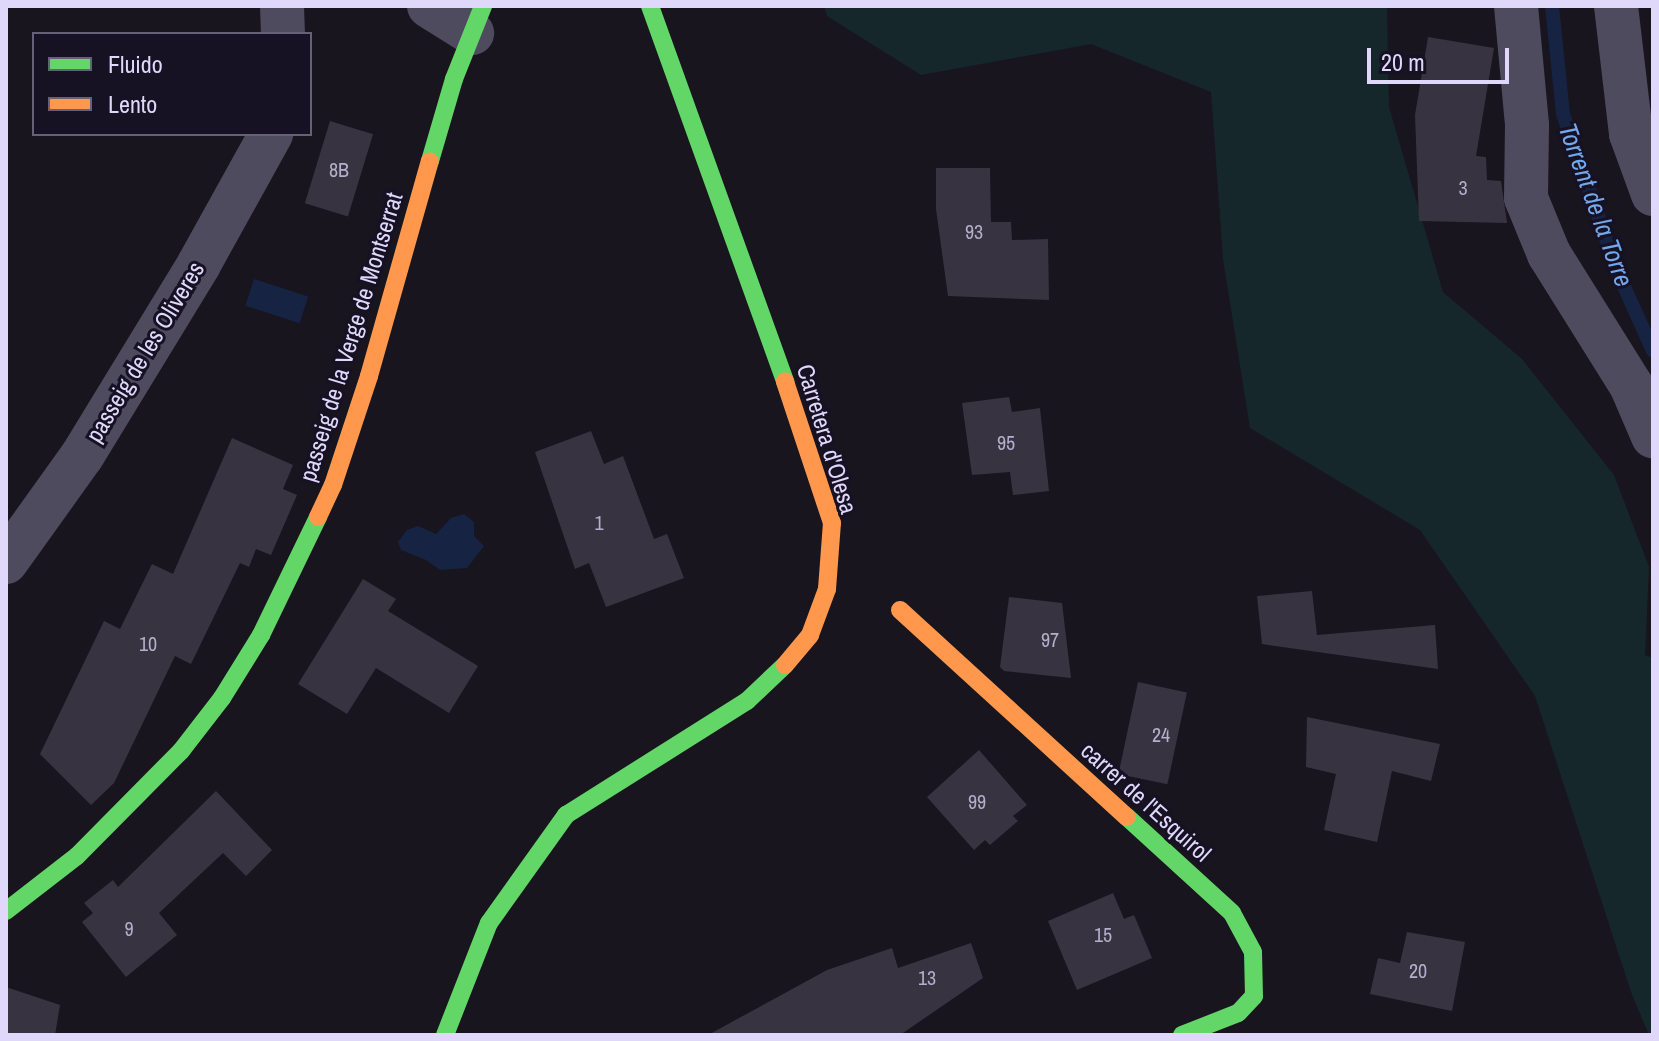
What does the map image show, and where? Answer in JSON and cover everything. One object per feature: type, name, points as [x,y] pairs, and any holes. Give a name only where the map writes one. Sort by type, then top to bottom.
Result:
[{"type":"street","points":[[282,6],[283,32]]},
{"type":"street","points":[[429,6],[478,20]]},
{"type":"street","name":"Carretera d'Olesa","points":[[445,1035],[489,923],[566,815],[747,701],[783,668],[810,635],[827,589],[832,523],[812,456],[650,6]]},
{"type":"street","points":[[1516,6],[1527,125],[1526,198],[1549,254],[1631,385],[1653,436]]},
{"type":"street","points":[[1616,6],[1631,134],[1653,194]]},
{"type":"street","name":"passeig de la Verge de Montserrat","points":[[6,911],[77,856],[181,751],[222,698],[261,635],[333,485],[369,376],[419,193],[478,20]]},
{"type":"street","name":"passeig de les Oliveres","points":[[6,562],[82,456],[199,264],[270,136]]},
{"type":"street","name":"carrer de l'Esquirol","points":[[900,610],[1232,913],[1245,932],[1253,952],[1254,996],[1238,1013],[1182,1035]]},
{"type":"shaded area","points":[[824,6],[1387,6],[1389,107],[1443,292],[1522,359],[1614,475],[1649,567],[1645,655],[1653,658],[1653,1035],[1649,1035],[1631,992],[1535,696],[1420,530],[1250,428],[1223,259],[1211,92],[1091,44],[921,75],[827,16]]},
{"type":"water","points":[[254,279],[308,297],[300,323],[245,306]]},
{"type":"water","points":[[464,514],[474,522],[474,536],[484,546],[467,568],[440,570],[426,560],[401,550],[398,542],[407,530],[418,526],[436,534],[451,518]]},
{"type":"building","points":[[1428,37],[1494,48],[1476,156],[1486,157],[1487,180],[1501,181],[1507,223],[1419,221],[1415,115]]},
{"type":"building","points":[[330,121],[373,134],[348,216],[305,203]]},
{"type":"building","points":[[936,168],[990,168],[991,222],[1011,222],[1012,240],[1048,239],[1049,300],[948,296],[936,209]]},
{"type":"building","points":[[1009,397],[1012,412],[1040,408],[1049,491],[1013,495],[1010,472],[972,475],[962,403]]},
{"type":"building","points":[[591,431],[604,464],[623,456],[654,539],[667,534],[684,578],[606,607],[589,563],[575,569],[535,452]]},
{"type":"building","points":[[232,438],[293,465],[283,489],[297,495],[271,555],[256,549],[249,567],[240,563],[191,664],[175,656],[114,783],[91,805],[40,754],[104,621],[120,629],[152,564],[173,574]]},
{"type":"building","points":[[363,579],[396,599],[388,611],[478,666],[449,713],[376,668],[347,714],[298,684]]},
{"type":"building","points":[[1312,591],[1317,635],[1435,625],[1438,669],[1262,644],[1257,596]]},
{"type":"building","points":[[1009,597],[1062,603],[1071,678],[1004,671],[1000,667]]},
{"type":"building","points":[[1138,682],[1187,692],[1167,784],[1118,774]]},
{"type":"building","points":[[1307,717],[1440,744],[1431,781],[1392,771],[1377,842],[1324,830],[1336,774],[1306,767]]},
{"type":"building","points":[[979,750],[1027,805],[1013,816],[1018,821],[990,845],[985,840],[974,850],[927,797]]},
{"type":"building","points":[[216,791],[272,850],[246,876],[223,853],[159,913],[177,935],[126,977],[82,922],[93,913],[84,903],[113,880],[118,887]]},
{"type":"building","points":[[1113,893],[1124,919],[1134,915],[1152,958],[1077,990],[1048,921]]},
{"type":"building","points":[[1407,932],[1465,942],[1452,1011],[1370,994],[1378,958],[1400,963]]},
{"type":"building","points":[[971,943],[983,978],[900,1035],[708,1035],[827,970],[892,948],[898,968]]},
{"type":"building","points":[[6,987],[60,1005],[55,1035],[6,1035]]},
{"type":"waterway","name":"Torrent de la Torre","points":[[1552,6],[1563,114],[1618,273],[1653,351]]},
{"type":"traffic: fast","points":[[430,161],[454,79],[483,6]]},
{"type":"traffic: fast","points":[[650,6],[785,382]]},
{"type":"traffic: fast","points":[[6,911],[77,856],[181,751],[222,698],[261,635],[318,517]]},
{"type":"traffic: fast","points":[[445,1035],[489,923],[566,815],[747,701],[785,665]]},
{"type":"traffic: fast","points":[[1127,817],[1232,913],[1253,952],[1254,996],[1238,1013],[1182,1035]]},
{"type":"traffic: slow","points":[[318,517],[333,485],[369,376],[430,161]]},
{"type":"traffic: slow","points":[[785,382],[832,523],[827,589],[810,635],[785,665]]},
{"type":"traffic: slow","points":[[900,610],[1127,817]]}]
